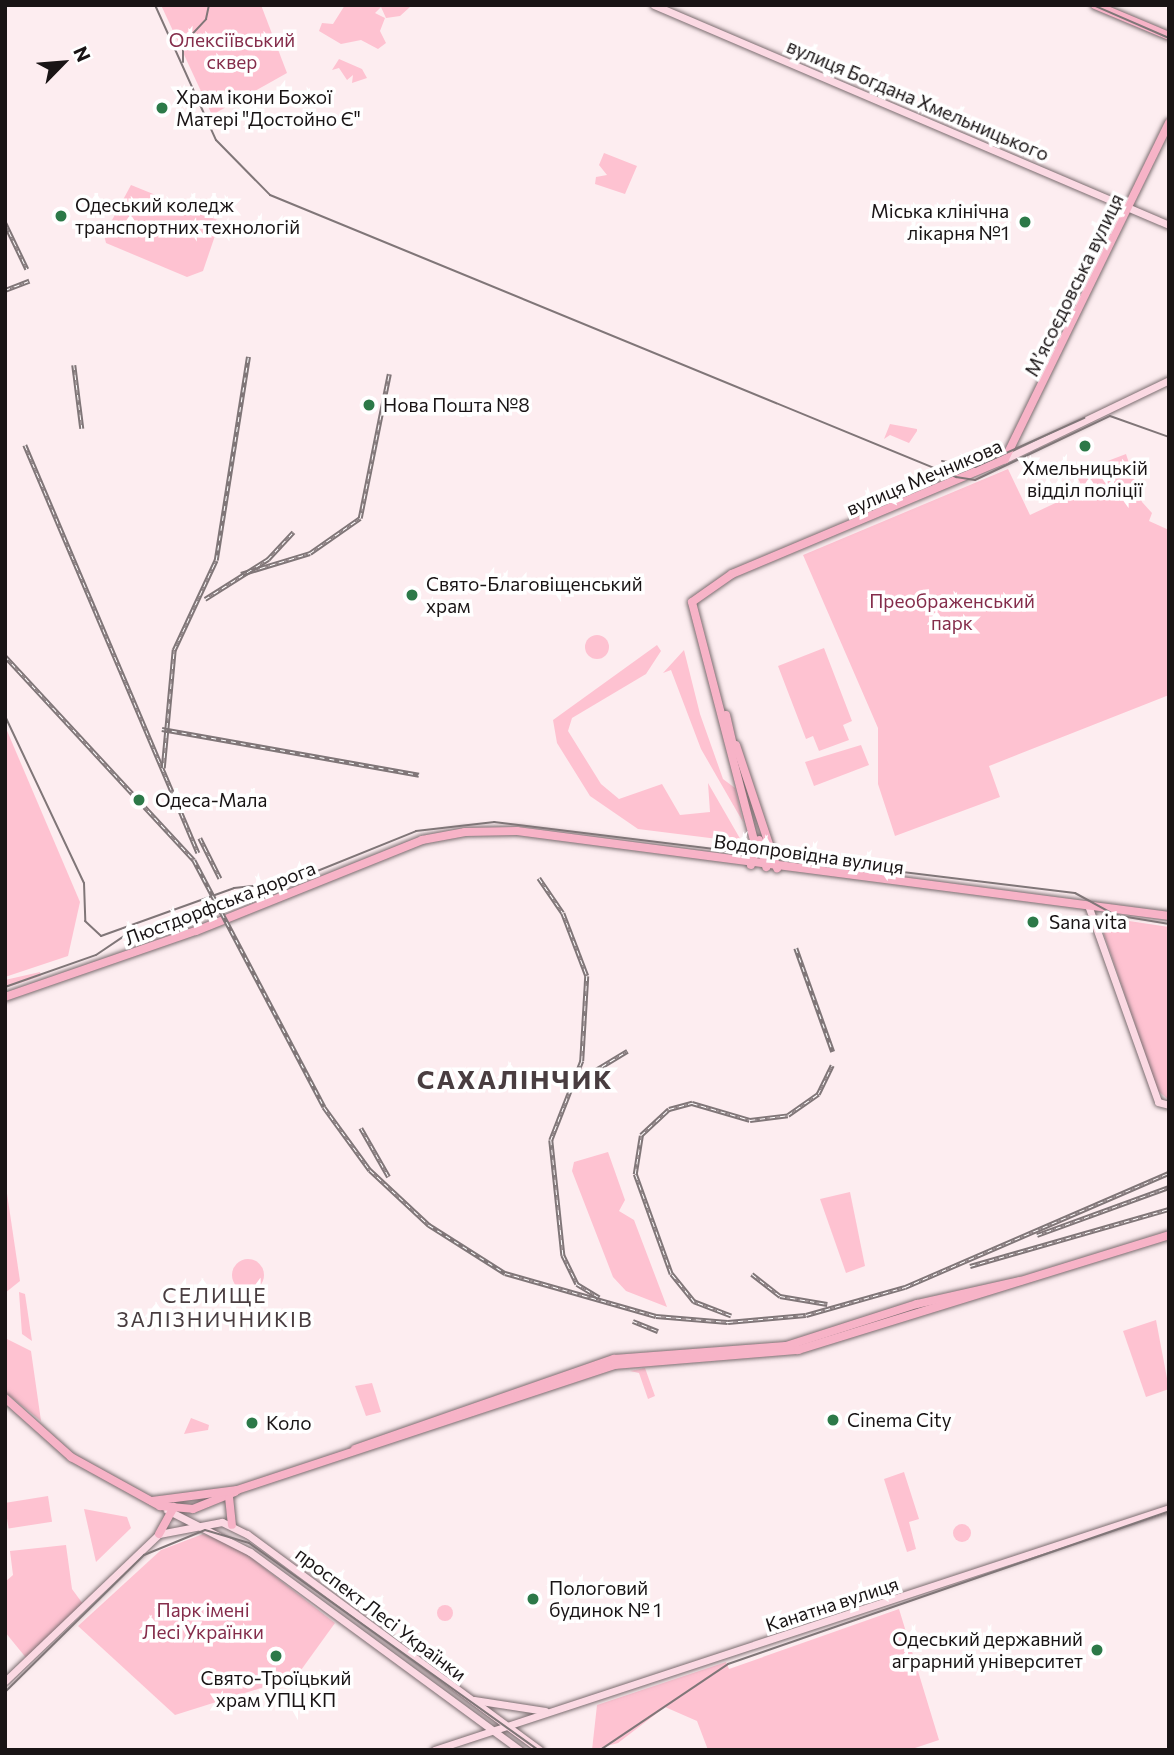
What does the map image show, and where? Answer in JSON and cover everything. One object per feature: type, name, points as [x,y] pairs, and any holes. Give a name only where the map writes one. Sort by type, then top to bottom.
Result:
[{"type":"main road","name":"вулиця Богдана Хмельницького","points":[[654,5],[1169,225]]},
{"type":"main road","points":[[1096,5],[1169,36]]},
{"type":"main road","name":"Мʼясоєдовська вулиця","points":[[1005,459],[1169,123]]},
{"type":"main road","name":"вулиця Мечникова","points":[[720,703],[692,602],[732,574],[1005,459],[1169,380]]},
{"type":"main road","points":[[720,703],[756,848],[751,864]]},
{"type":"main road","points":[[720,703],[777,868]]},
{"type":"main road","points":[[723,720],[732,739],[766,867]]},
{"type":"main road","name":"Водопровідна вулиця","points":[[444,835],[517,831],[766,867],[1169,916]]},
{"type":"main road","name":"Люстдорфська дорога","points":[[5,997],[444,835]]},
{"type":"main road","points":[[1088,905],[1158,1102],[1169,1105]]},
{"type":"main road","points":[[152,1501],[185,1499],[237,1490],[606,1367],[789,1352],[1169,1235]]},
{"type":"main road","points":[[5,1398],[71,1457],[171,1511],[229,1497],[237,1490]]},
{"type":"main road","points":[[228,1537],[232,1525],[229,1497]]},
{"type":"main road","points":[[5,1681],[160,1532],[171,1511],[185,1499]]},
{"type":"main road","points":[[152,1501],[160,1532]]},
{"type":"main road","name":"Канатна вулиця","points":[[435,1750],[549,1711],[582,1704],[1169,1508]]},
{"type":"main road","name":"проспект Лесі Українки","points":[[171,1511],[228,1537],[520,1750]]},
{"type":"main road","name":"проспект Лесі Українки","points":[[160,1532],[198,1524],[232,1525],[540,1750]]},
{"type":"main road","points":[[471,1700],[549,1711]]},
{"type":"green space","name":"Олексіївський сквер","points":[[161,5],[261,5],[287,73],[212,115]]},
{"type":"green space","points":[[345,5],[410,7],[400,16],[386,18],[381,7],[375,13],[385,18],[380,31],[386,43],[378,49],[361,40],[341,44],[319,31],[322,23],[333,24]]},
{"type":"green space","points":[[339,59],[362,69],[367,78],[352,83],[353,75],[347,80],[339,68],[332,70]]},
{"type":"green space","points":[[604,153],[637,166],[625,194],[595,184],[596,177],[607,175],[599,165]]},
{"type":"green space","points":[[131,185],[220,221],[203,271],[187,277],[106,243],[104,235]]},
{"type":"green space","points":[[890,424],[917,431],[909,443],[890,435],[884,439]]},
{"type":"green space","name":"Преображенський парк","points":[[1126,454],[1142,502],[1152,513],[1149,521],[1169,530],[1169,695],[989,766],[1000,797],[895,836],[878,784],[878,728],[803,555],[1008,469],[1030,515],[1083,490],[1076,473]]},
{"type":"green space","points":[[597,635],[606,638],[609,647],[606,656],[597,659],[588,656],[585,647],[588,638]]},
{"type":"green space","points":[[657,645],[661,651],[646,674],[572,718],[568,731],[601,784],[619,799],[662,784],[680,815],[710,812],[708,783],[742,842],[638,829],[590,796],[557,743],[553,720]]},
{"type":"green space","points":[[824,648],[852,721],[843,725],[849,740],[819,751],[813,736],[806,739],[778,666]]},
{"type":"green space","points":[[684,650],[700,714],[723,779],[735,788],[743,822],[701,749],[671,670],[663,673]]},
{"type":"green space","points":[[5,726],[80,902],[68,956],[5,977]]},
{"type":"green space","points":[[861,745],[869,765],[814,786],[805,762]]},
{"type":"green space","points":[[1109,918],[1169,927],[1169,1100],[1158,1091],[1099,920]]},
{"type":"green space","points":[[40,972],[41,976],[5,988],[5,980]]},
{"type":"green space","points":[[608,1152],[625,1200],[619,1211],[634,1220],[667,1307],[626,1291],[613,1277],[572,1171],[574,1162]]},
{"type":"green space","points":[[5,1180],[20,1281],[5,1293]]},
{"type":"green space","points":[[850,1192],[865,1266],[846,1273],[820,1199]]},
{"type":"green space","points":[[248,1259],[259,1264],[264,1275],[259,1286],[248,1291],[237,1286],[232,1275],[237,1264]]},
{"type":"green space","points":[[19,1292],[25,1294],[32,1341],[22,1334]]},
{"type":"green space","points":[[1156,1320],[1169,1389],[1146,1397],[1123,1331]]},
{"type":"green space","points":[[5,1338],[31,1351],[41,1421],[5,1392]]},
{"type":"green space","points":[[645,1368],[655,1396],[648,1399],[639,1373],[630,1371]]},
{"type":"green space","points":[[372,1383],[381,1412],[366,1416],[355,1386]]},
{"type":"green space","points":[[191,1418],[209,1425],[208,1430],[184,1434]]},
{"type":"green space","points":[[904,1472],[919,1519],[909,1522],[916,1549],[907,1552],[884,1479]]},
{"type":"green space","points":[[48,1496],[52,1522],[9,1529],[5,1503]]},
{"type":"green space","points":[[84,1509],[127,1517],[131,1528],[96,1562]]},
{"type":"green space","points":[[962,1524],[968,1527],[971,1533],[968,1539],[962,1542],[956,1539],[953,1533],[956,1527]]},
{"type":"green space","name":"Парк імені Лесі Українки","points":[[203,1534],[236,1546],[335,1623],[296,1677],[175,1715],[78,1626],[161,1550]]},
{"type":"green space","points":[[66,1545],[72,1589],[83,1604],[27,1659],[5,1632],[5,1582],[13,1575],[10,1551]]},
{"type":"green space","points":[[442,1605],[448,1605],[453,1613],[451,1619],[442,1621],[437,1616],[437,1610]]},
{"type":"green space","points":[[899,1609],[939,1740],[909,1750],[708,1750],[697,1721],[665,1707],[618,1743],[592,1750],[597,1705],[726,1662],[729,1669]]},
{"type":"tram line","points":[[155,5],[216,140],[270,195],[956,477],[975,480],[1110,416],[1169,437]]},
{"type":"tram line","points":[[183,62],[183,44],[206,19],[209,5]]},
{"type":"tram line","points":[[1093,5],[1169,38]]},
{"type":"tram line","points":[[942,461],[975,467],[1084,418]]},
{"type":"tram line","points":[[5,716],[84,883],[85,921],[101,936],[234,888],[290,882],[416,831],[494,822],[1075,893],[1115,915],[1169,924]]},
{"type":"tram line","points":[[5,987],[96,955],[126,935]]},
{"type":"tram line","points":[[600,1750],[728,1664],[1169,1511]]},
{"type":"tram line","points":[[5,1692],[144,1555],[205,1530],[249,1543],[538,1750]]},
{"type":"railway","points":[[5,223],[27,269]]},
{"type":"railway","points":[[5,290],[29,281]]},
{"type":"railway","points":[[163,768],[174,650],[216,560],[248,357]]},
{"type":"railway","points":[[74,365],[82,428]]},
{"type":"railway","points":[[241,574],[310,553],[360,518],[389,374]]},
{"type":"railway","points":[[25,445],[198,853]]},
{"type":"railway","points":[[205,599],[268,559],[293,532]]},
{"type":"railway","points":[[5,656],[194,860],[324,1107],[370,1170],[429,1225],[505,1273],[656,1316],[728,1322],[806,1315],[905,1287],[1169,1173]]},
{"type":"railway","points":[[162,729],[419,775]]},
{"type":"railway","points":[[200,838],[220,878]]},
{"type":"railway","points":[[539,878],[563,913],[587,976],[582,1061],[551,1140],[563,1255],[577,1284],[599,1297]]},
{"type":"railway","points":[[796,948],[833,1052]]},
{"type":"railway","points":[[576,1082],[627,1051]]},
{"type":"railway","points":[[731,1316],[694,1302],[671,1274],[635,1174],[641,1135],[669,1109],[692,1103],[750,1120],[788,1115],[818,1094],[832,1065]]},
{"type":"railway","points":[[361,1128],[389,1177]]},
{"type":"railway","points":[[1037,1235],[1169,1187]]},
{"type":"railway","points":[[970,1266],[1169,1209]]},
{"type":"railway","points":[[752,1274],[780,1296],[827,1304]]},
{"type":"railway","points":[[633,1321],[658,1331]]},
{"type":"place","name":"Храм ікони Божої Матері \"Достойно Є\"","points":[[162,108]]},
{"type":"place","name":"Одеський коледж транспортних технологій","points":[[61,216]]},
{"type":"place","name":"Міська клінічна лікарня №1","points":[[1025,222]]},
{"type":"place","name":"Нова Пошта №8","points":[[369,405]]},
{"type":"place","name":"Хмельницькій відділ поліції","points":[[1085,446]]},
{"type":"place","name":"Свято-Благовіщенський храм","points":[[412,595]]},
{"type":"place","name":"Одеса-Мала","points":[[139,800]]},
{"type":"place","name":"Sana vita","points":[[1033,922]]},
{"type":"place","name":"Cinema City","points":[[833,1420]]},
{"type":"place","name":"Коло","points":[[252,1423]]},
{"type":"place","name":"Пологовий будинок № 1","points":[[533,1599]]},
{"type":"place","name":"Одеський державний аграрний університет","points":[[1097,1650]]},
{"type":"place","name":"Свято-Троїцький храм УПЦ КП","points":[[276,1656]]},
{"type":"district","name":"САХАЛІНЧИК","points":[[515,1079]]},
{"type":"district","name":"СЕЛИЩЕ ЗАЛІЗНИЧНИКІВ","points":[[215,1307]]}]
